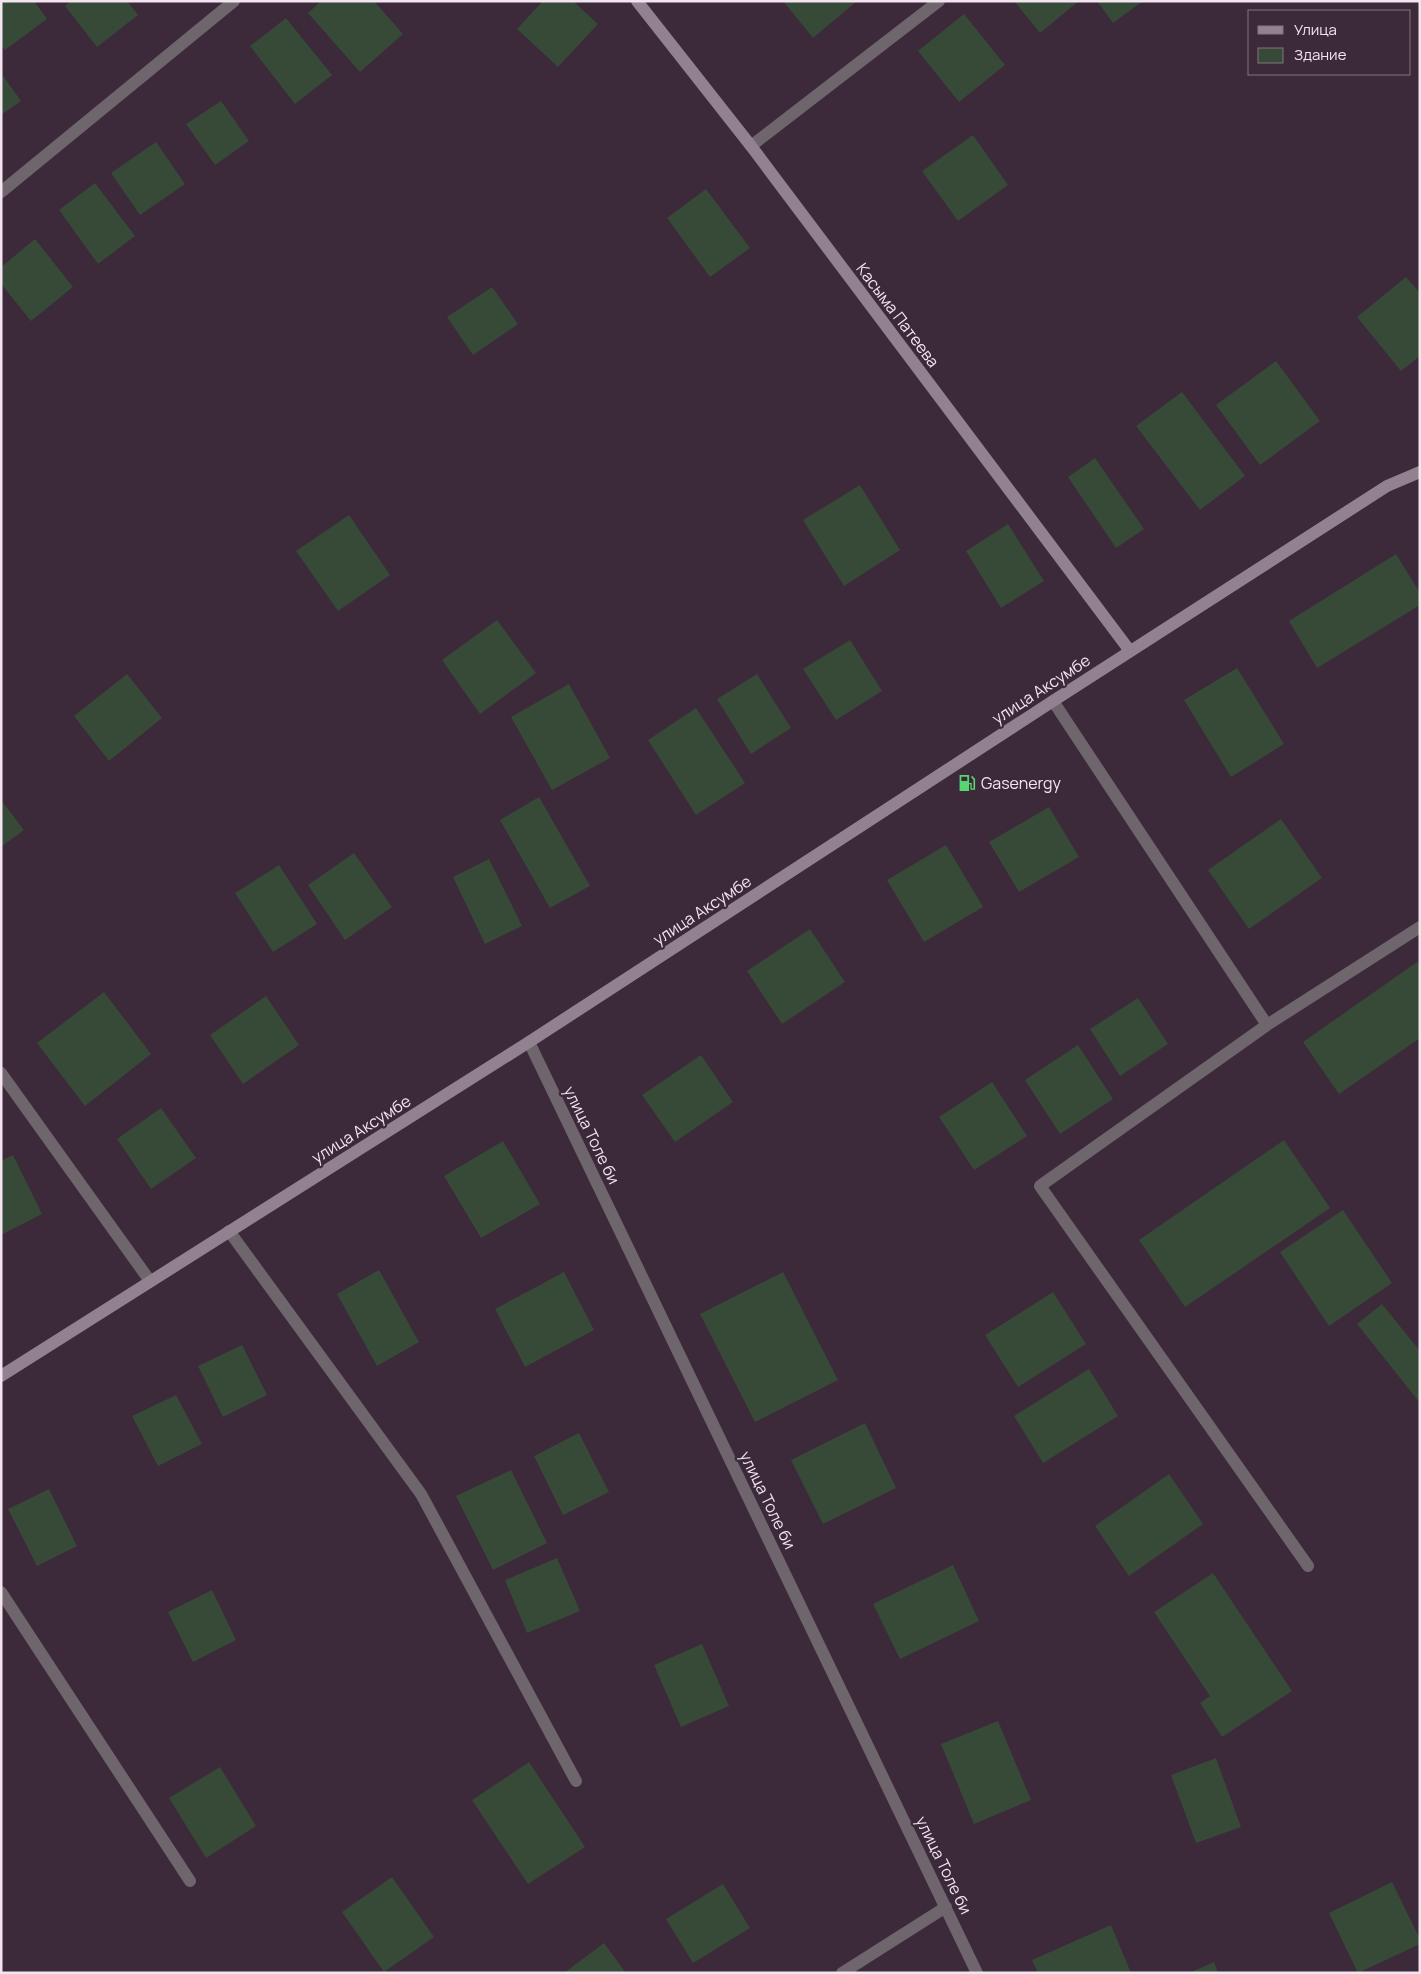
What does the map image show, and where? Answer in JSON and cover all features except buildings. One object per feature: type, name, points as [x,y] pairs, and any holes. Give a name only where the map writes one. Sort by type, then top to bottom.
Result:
[{"type":"main road","name":"Касыма Патеева","points":[[637,1],[751,146],[1130,651]]},
{"type":"main road","name":"улица Аксумбе","points":[[1,1376],[529,1042],[1387,486],[1420,472]]},
{"type":"street","points":[[1,192],[234,1]]},
{"type":"street","points":[[751,146],[939,1]]},
{"type":"street","points":[[1053,701],[1267,1025]]},
{"type":"street","points":[[1308,1566],[1040,1186],[1267,1025],[1420,927]]},
{"type":"street","name":"улица Толе би","points":[[529,1042],[977,1973]]},
{"type":"street","points":[[1,1073],[150,1280]]},
{"type":"street","points":[[229,1231],[421,1494],[576,1781]]},
{"type":"street","points":[[1,1592],[190,1881]]},
{"type":"street","points":[[842,1973],[946,1907]]},
{"type":"place","name":"Gasenergy","points":[[967,783]]}]
